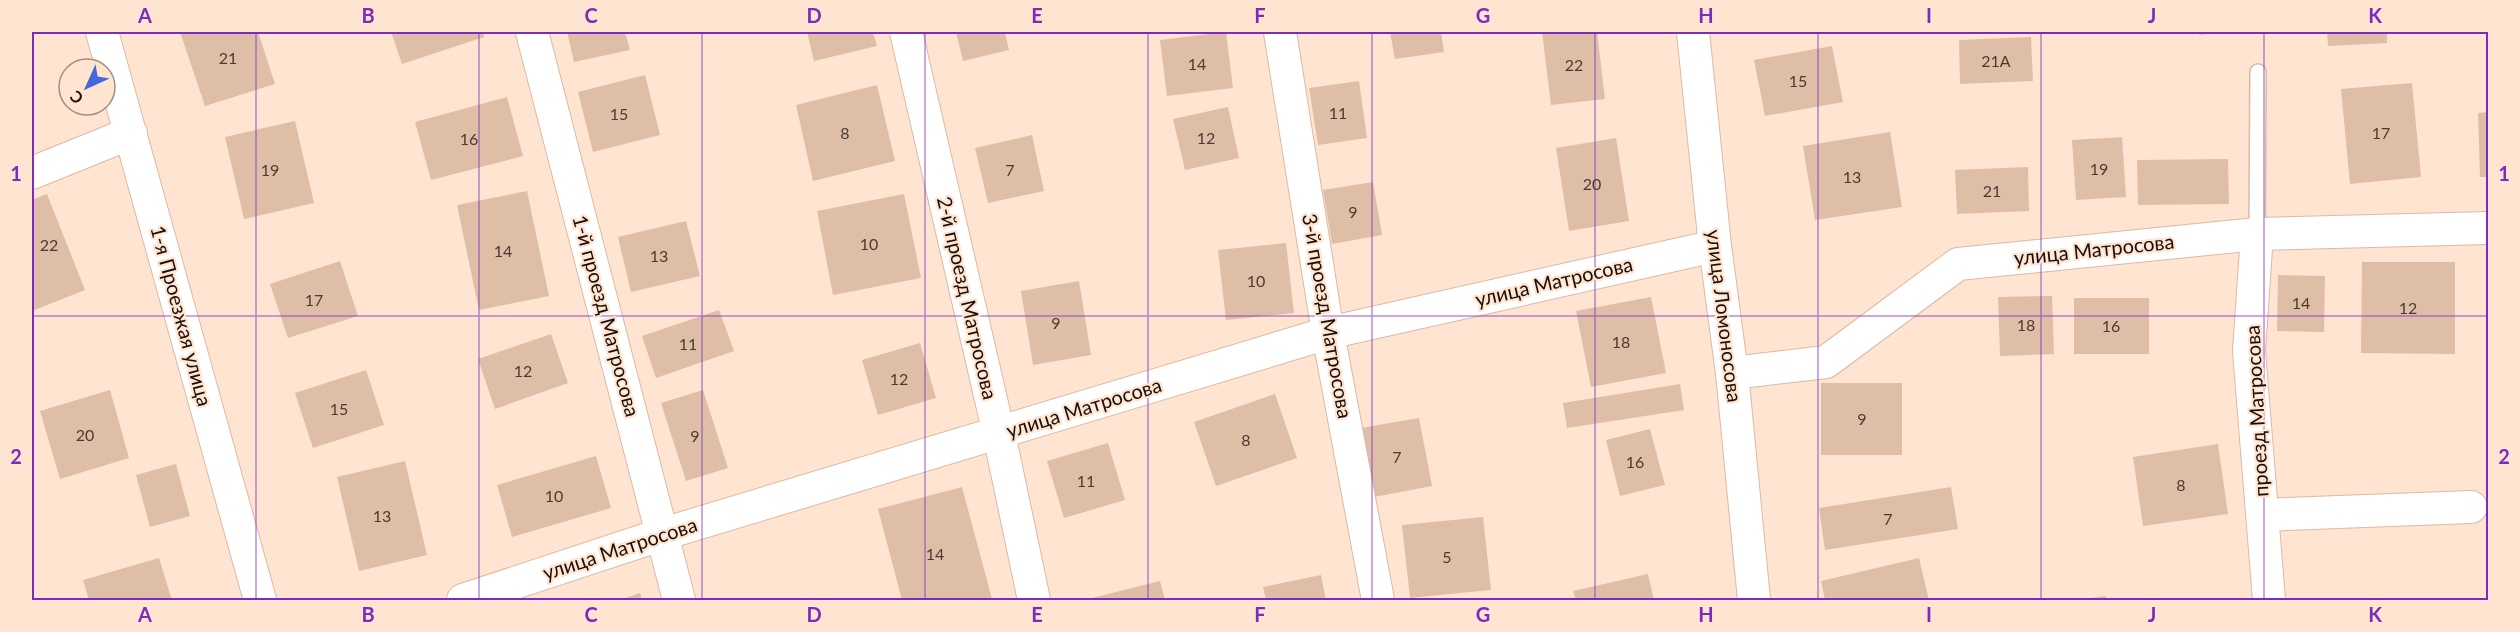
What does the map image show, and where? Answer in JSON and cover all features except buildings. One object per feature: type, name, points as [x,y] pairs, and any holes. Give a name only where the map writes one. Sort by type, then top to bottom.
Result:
[{"type":"street","name":"1-я Проезжая улица","points":[[102,32],[260,600]]},
{"type":"street","name":"1-й проезд Матросова","points":[[532,32],[680,600]]},
{"type":"street","name":"2-й проезд Матросова","points":[[906,32],[999,434],[1034,600]]},
{"type":"street","name":"3-й проезд Матросова","points":[[1280,32],[1328,333],[1378,600]]},
{"type":"street","name":"улица Ломоносова","points":[[1693,32],[1715,246],[1732,373],[1754,600]]},
{"type":"street","points":[[32,173],[131,133]]},
{"type":"street","name":"улица Матросова","points":[[1732,373],[1826,362],[1958,264],[2257,234],[2488,228]]},
{"type":"street","name":"проезд Матросова","points":[[2257,234],[2249,351],[2269,600]]},
{"type":"street","name":"улица Матросова","points":[[463,600],[663,534],[1328,333],[1715,246]]},
{"type":"street","name":"проезд Матросова","points":[[2262,515],[2471,507]]},
{"type":"lane","points":[[2257,234],[2258,72]]}]
